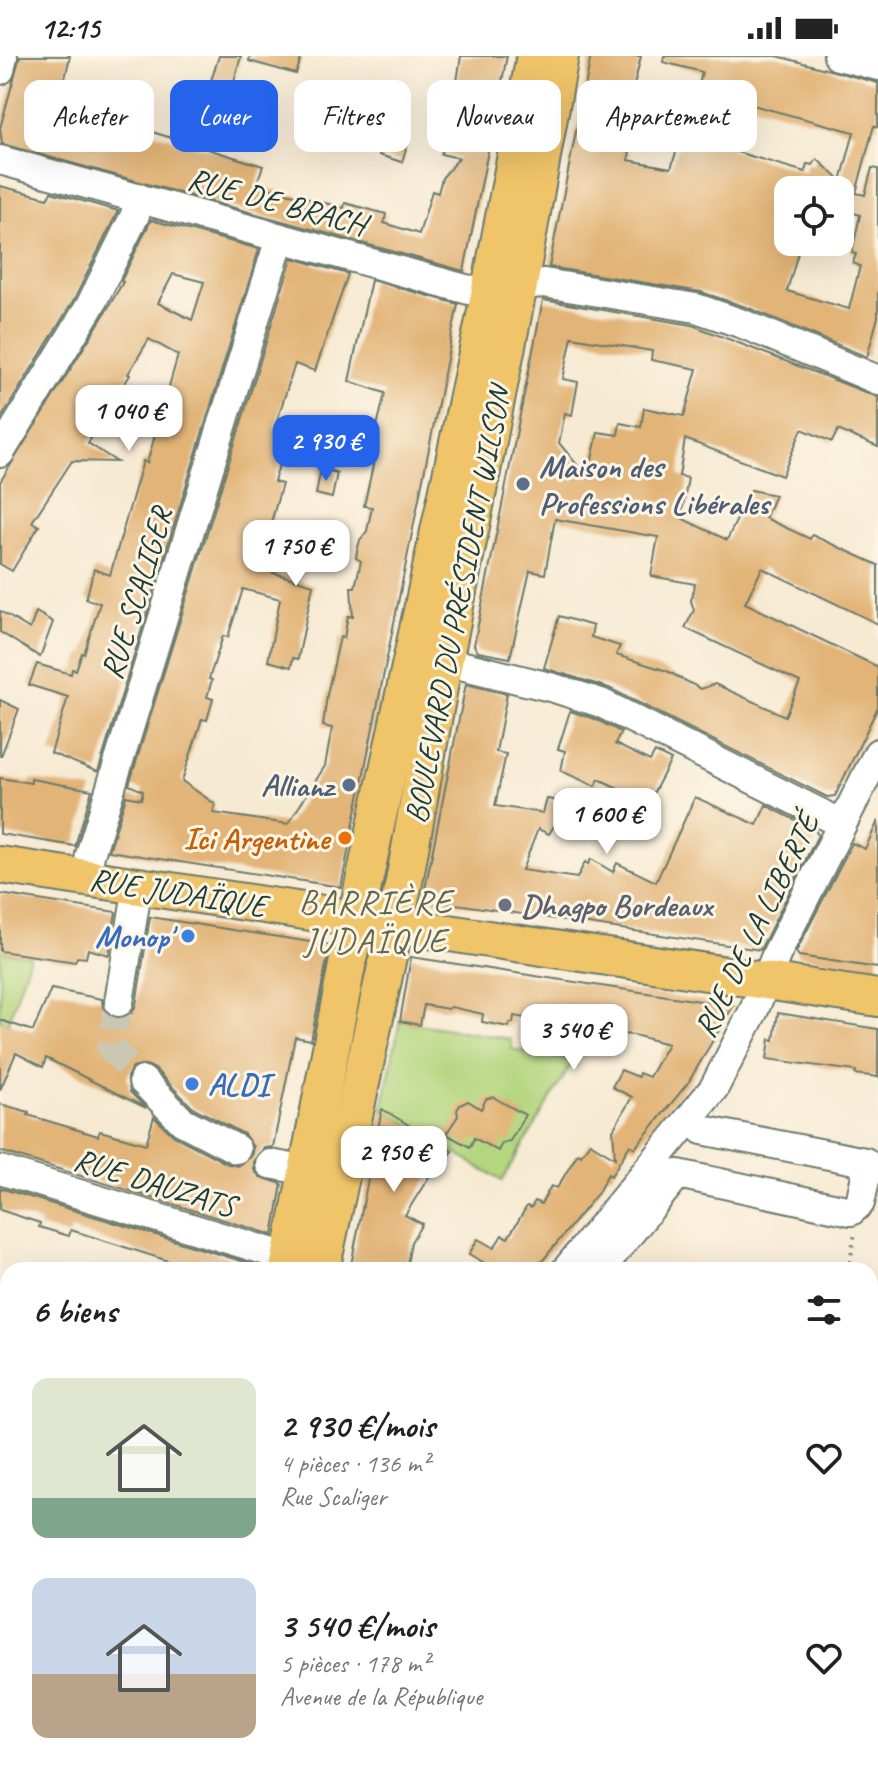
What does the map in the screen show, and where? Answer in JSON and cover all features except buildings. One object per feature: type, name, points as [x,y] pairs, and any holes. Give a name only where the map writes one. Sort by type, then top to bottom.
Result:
[{"type":"main road","name":"BOULEVARD DU PRÉSIDENT WILSON","points":[[301,1262],[395,925],[444,661],[504,286],[535,56]]},
{"type":"main road","name":"BOULEVARD DU PRÉSIDENT WILSON","points":[[300,1262],[308,1171],[356,919],[560,56]]},
{"type":"main road","name":"RUE JUDAÏQUE","points":[[0,865],[356,919]]},
{"type":"main road","points":[[356,919],[878,998]]},
{"type":"street","points":[[0,70],[3,56]]},
{"type":"street","points":[[838,56],[878,66]]},
{"type":"street","name":"RUE DE BRACH","points":[[0,160],[469,290],[544,283],[696,308],[877,378]]},
{"type":"street","points":[[0,453],[90,306],[135,215],[139,198]]},
{"type":"street","name":"RUE SCALIGER","points":[[86,878],[90,855],[280,238]]},
{"type":"street","points":[[444,661],[601,703],[842,824]]},
{"type":"street","name":"RUE DE LA LIBERTÉ","points":[[573,1262],[714,1088],[878,753]]},
{"type":"street","points":[[119,1002],[138,885]]},
{"type":"street","points":[[143,1081],[182,1121],[236,1149]]},
{"type":"street","points":[[606,1262],[678,1174],[851,1211],[860,1203],[868,1166],[865,1162],[702,1130],[691,1118]]},
{"type":"street","points":[[270,1164],[308,1171]]},
{"type":"street","name":"RUE DAUZATS","points":[[0,1170],[288,1262]]},
{"type":"green space","points":[[0,951],[30,956],[8,1023],[0,1020]]},
{"type":"green space","points":[[400,1021],[510,1039],[512,1049],[573,1061],[502,1181],[382,1109]]},
{"type":"tunnel","points":[[119,1002],[111,1048],[143,1081]]},
{"type":"place","name":"Maison des Professions Libérales","points":[[523,484]]},
{"type":"place","name":"Allianz","points":[[349,785]]},
{"type":"place","name":"Ici Argentine","points":[[345,838]]},
{"type":"place","name":"Dhagpo Bordeaux","points":[[505,905]]},
{"type":"place","name":"Monop'","points":[[188,936]]},
{"type":"place","name":"ALDI","points":[[192,1084]]},
{"type":"district","name":"BARRIÈRE JUDAÏQUE","points":[[376,920]]}]
